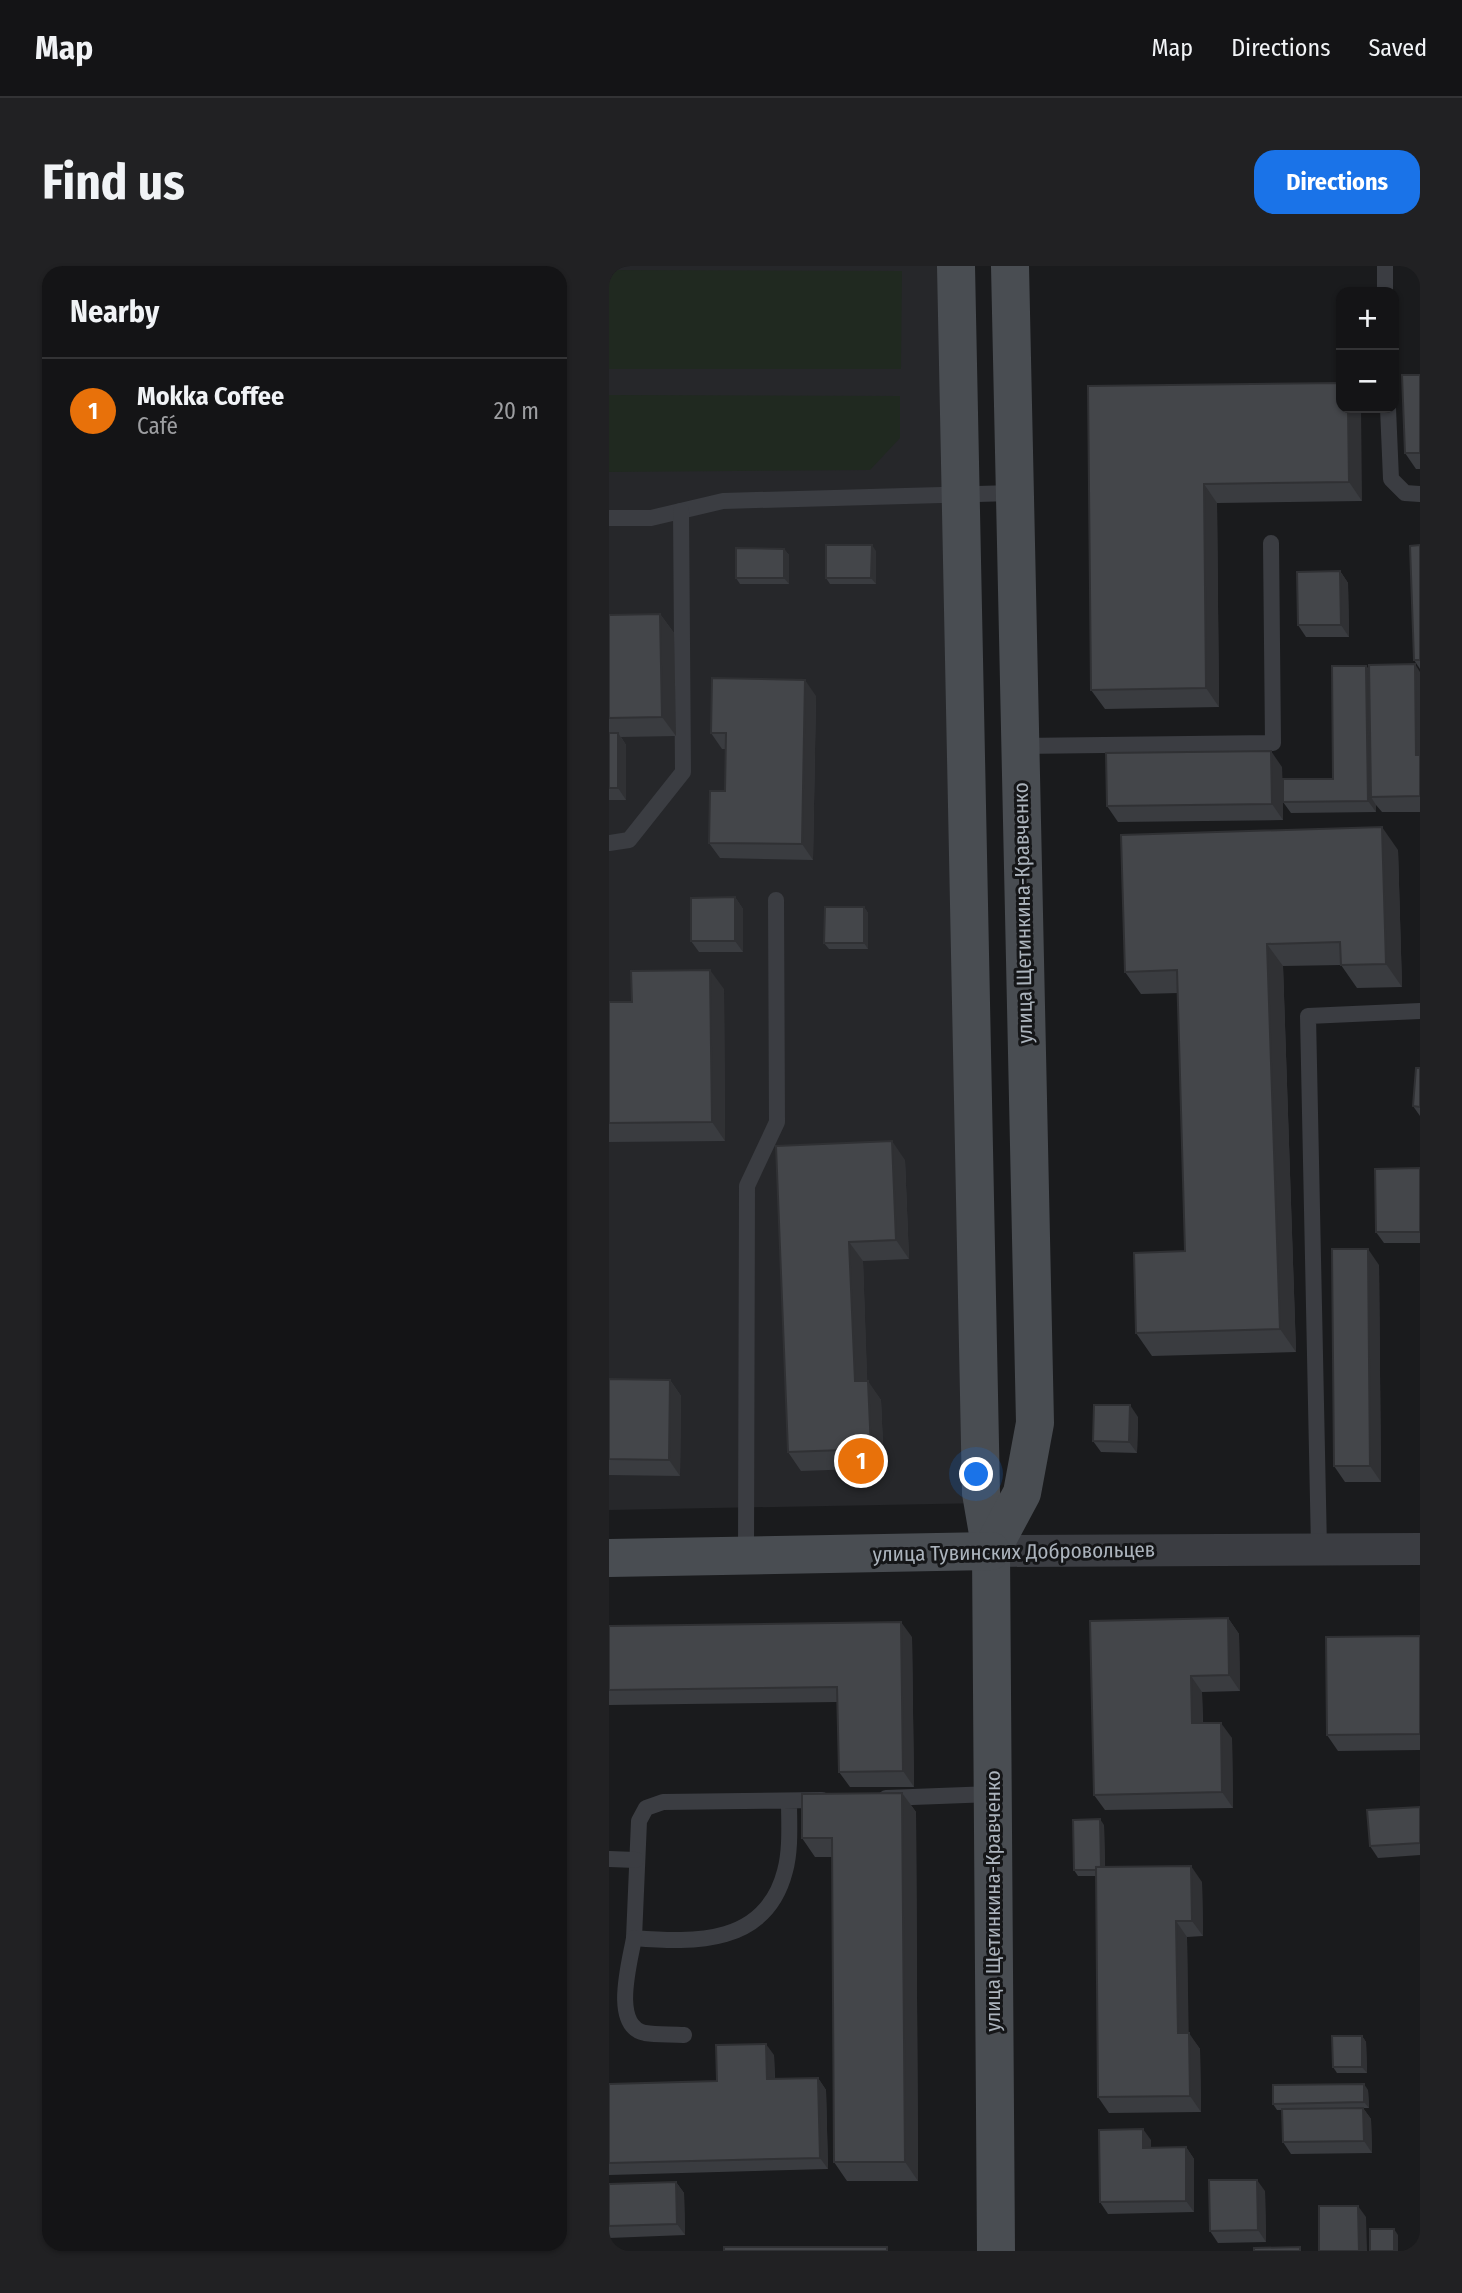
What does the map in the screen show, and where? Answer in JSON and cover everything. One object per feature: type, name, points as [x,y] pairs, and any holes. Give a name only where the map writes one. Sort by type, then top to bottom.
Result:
[{"type":"street","name":"улица Щетинкина-Кравченко","points":[[957,266],[981,1493],[991,1551],[996,2251]]},
{"type":"street","name":"улица Щетинкина-Кравченко","points":[[991,1551],[1022,1493],[1035,1423],[1010,266]]},
{"type":"street","name":"улица Тувинских Добровольцев","points":[[609,1558],[991,1551],[1420,1549]]},
{"type":"lane","points":[[1385,266],[1385,287]]},
{"type":"lane","points":[[1388,413],[1391,479],[1405,493],[1420,494]]},
{"type":"lane","points":[[609,518],[651,518],[723,501],[1013,493]]},
{"type":"lane","points":[[609,843],[629,840],[683,772],[681,511]]},
{"type":"lane","points":[[1020,746],[1273,743],[1271,544]]},
{"type":"lane","points":[[746,1555],[747,1186],[777,1122],[776,900]]},
{"type":"lane","points":[[1319,1549],[1308,1016],[1420,1011]]},
{"type":"lane","points":[[870,1798],[992,1794]]},
{"type":"lane","points":[[684,2035],[645,2033],[630,2023],[627,2017],[625,1999],[634,1938],[639,1821],[646,1808],[654,1804],[843,1799]]},
{"type":"lane","points":[[634,1938],[704,1939],[731,1934],[756,1919],[774,1898],[785,1871],[789,1801]]},
{"type":"lane","points":[[609,1859],[636,1860]]},
{"type":"shaded area","points":[[609,266],[948,266],[986,1503],[609,1510]]},
{"type":"shaded area","points":[[609,270],[902,271],[901,369],[609,369]]},
{"type":"shaded area","points":[[609,395],[900,396],[900,438],[870,470],[609,472]]},
{"type":"building","points":[[1402,375],[1420,375],[1420,453],[1405,453]]},
{"type":"building","points":[[1336,383],[1336,413],[1348,413],[1349,482],[1204,484],[1206,688],[1091,690],[1088,386]]},
{"type":"building","points":[[826,545],[872,545],[871,578],[826,578]]},
{"type":"building","points":[[1420,545],[1420,660],[1414,660],[1410,546]]},
{"type":"building","points":[[736,548],[784,549],[784,578],[736,578]]},
{"type":"building","points":[[1340,571],[1341,625],[1298,625],[1297,572]]},
{"type":"building","points":[[660,614],[662,717],[609,718],[609,615]]},
{"type":"building","points":[[1415,664],[1416,755],[1420,755],[1420,796],[1371,797],[1369,665]]},
{"type":"building","points":[[1332,666],[1366,666],[1368,801],[1283,802],[1283,779],[1333,779]]},
{"type":"building","points":[[712,678],[805,680],[802,844],[709,843],[710,791],[725,791],[726,733],[711,733]]},
{"type":"building","points":[[609,733],[618,733],[618,788],[609,788]]},
{"type":"building","points":[[1271,751],[1272,804],[1107,806],[1106,753]]},
{"type":"building","points":[[1382,827],[1386,964],[1341,965],[1340,942],[1267,944],[1280,1329],[1136,1333],[1134,1253],[1185,1251],[1177,970],[1125,972],[1121,835]]},
{"type":"building","points":[[735,897],[735,941],[691,941],[691,898]]},
{"type":"building","points":[[825,907],[864,907],[864,943],[824,943]]},
{"type":"building","points":[[710,970],[712,1122],[609,1123],[609,1002],[632,1002],[631,971]]},
{"type":"building","points":[[1416,1068],[1420,1068],[1420,1107],[1413,1106]]},
{"type":"building","points":[[892,1141],[896,1240],[849,1242],[855,1381],[868,1381],[871,1449],[788,1452],[776,1146]]},
{"type":"building","points":[[1420,1168],[1420,1232],[1376,1232],[1375,1169]]},
{"type":"building","points":[[1332,1249],[1368,1249],[1370,1466],[1334,1466]]},
{"type":"building","points":[[609,1379],[670,1380],[669,1460],[609,1459]]},
{"type":"building","points":[[1094,1405],[1130,1405],[1129,1442],[1093,1441]]},
{"type":"building","points":[[1228,1618],[1229,1675],[1191,1676],[1192,1723],[1221,1723],[1222,1792],[1094,1795],[1090,1621]]},
{"type":"building","points":[[901,1622],[903,1771],[839,1772],[837,1687],[609,1690],[609,1626]]},
{"type":"building","points":[[1420,1636],[1420,1734],[1327,1735],[1326,1637]]},
{"type":"building","points":[[902,1793],[905,2162],[834,2162],[832,1838],[802,1838],[802,1794]]},
{"type":"building","points":[[1420,1807],[1420,1843],[1370,1846],[1367,1810]]},
{"type":"building","points":[[1100,1819],[1101,1867],[1096,1867],[1096,1870],[1074,1870],[1073,1820]]},
{"type":"building","points":[[1191,1866],[1192,1921],[1176,1921],[1178,2033],[1189,2033],[1190,2096],[1098,2097],[1096,1867]]},
{"type":"building","points":[[1332,2036],[1362,2036],[1362,2067],[1333,2067]]},
{"type":"building","points":[[766,2044],[767,2079],[818,2078],[820,2158],[609,2163],[609,2084],[717,2081],[716,2045]]},
{"type":"building","points":[[1364,2084],[1364,2102],[1273,2104],[1273,2085]]},
{"type":"building","points":[[1363,2108],[1364,2141],[1283,2142],[1282,2109]]},
{"type":"building","points":[[1143,2129],[1143,2148],[1186,2147],[1186,2201],[1100,2202],[1099,2130]]},
{"type":"building","points":[[1209,2180],[1257,2180],[1258,2230],[1210,2231]]},
{"type":"building","points":[[676,2182],[677,2224],[609,2226],[609,2184]]},
{"type":"building","points":[[1319,2206],[1358,2206],[1359,2251],[1319,2251]]},
{"type":"building","points":[[1370,2229],[1394,2229],[1394,2251],[1370,2251]]},
{"type":"building","points":[[724,2247],[887,2247],[887,2251],[724,2251]]},
{"type":"building","points":[[1300,2247],[1300,2251],[1254,2251],[1254,2248]]},
{"type":"place","name":"Mokka Coffee","points":[[861,1461]]}]
